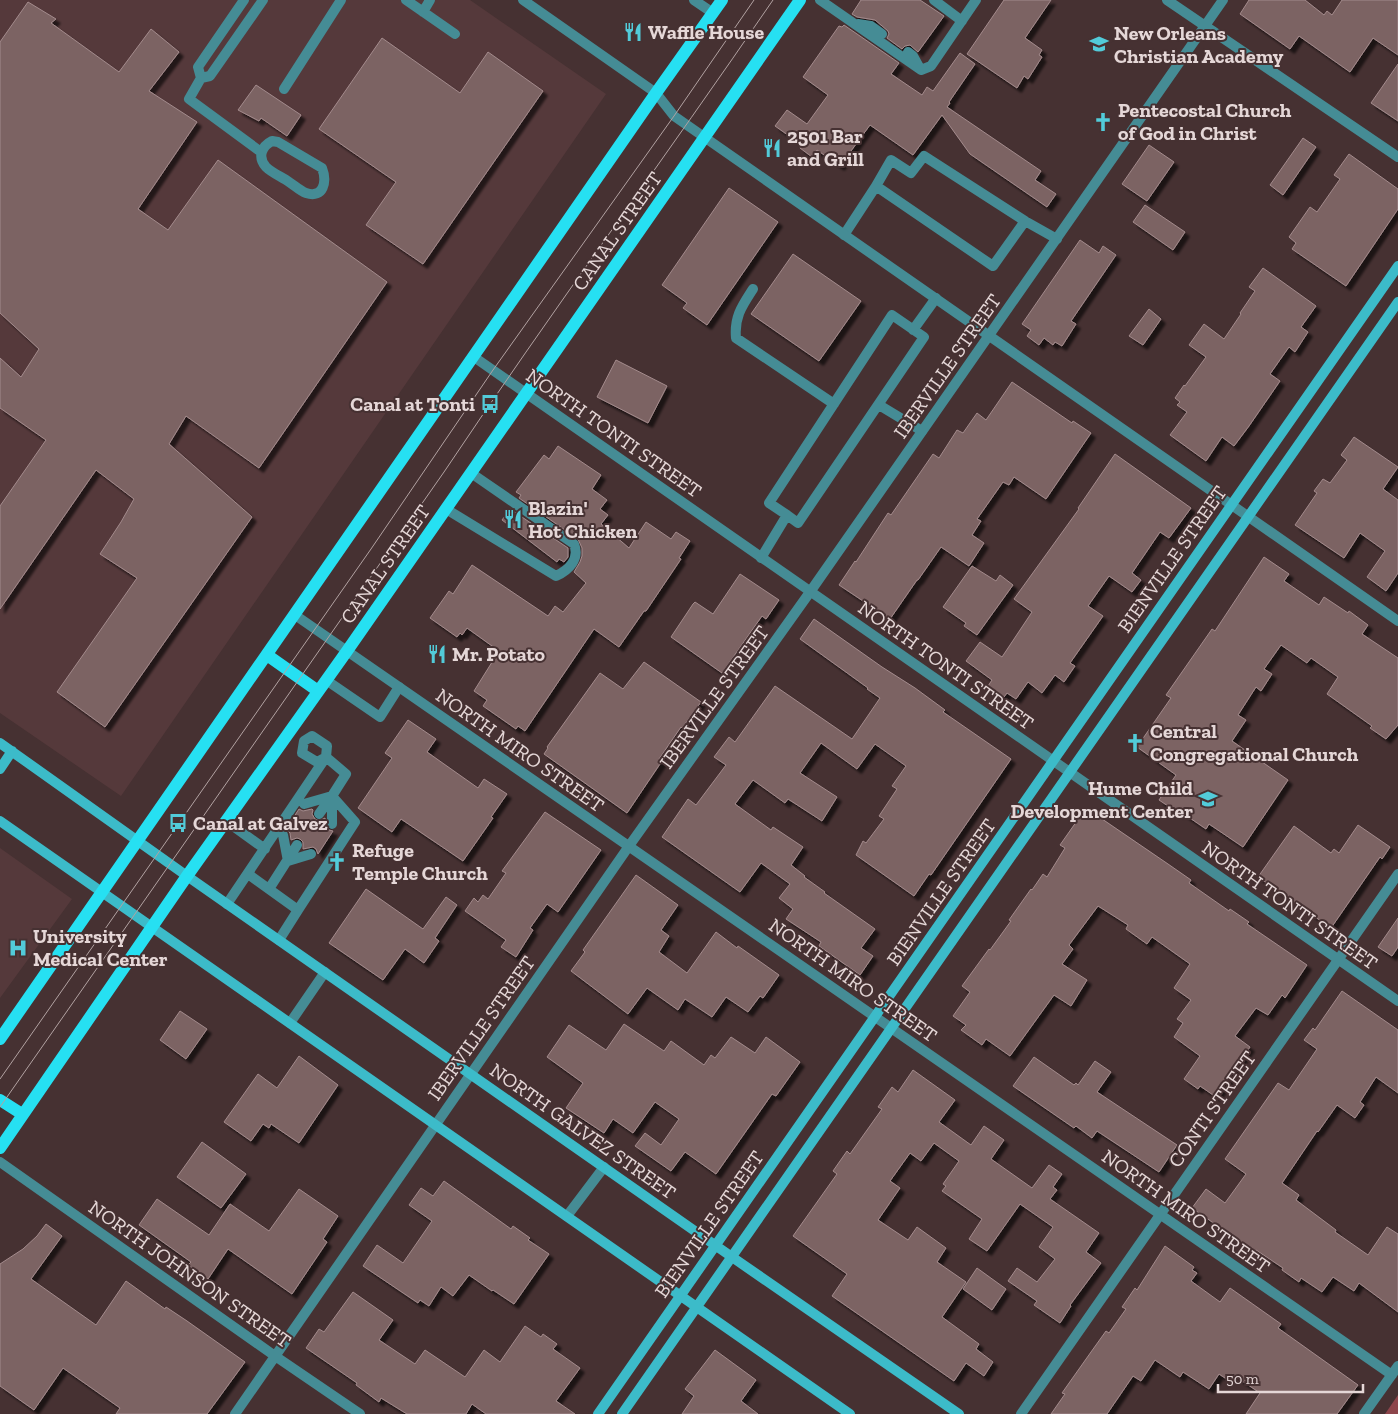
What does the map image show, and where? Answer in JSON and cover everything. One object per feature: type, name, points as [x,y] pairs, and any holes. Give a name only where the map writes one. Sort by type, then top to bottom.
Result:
[{"type":"main road","points":[[0,1039],[722,0]]},
{"type":"main road","name":"CANAL STREET","points":[[0,1148],[187,876],[472,473],[800,0]]},
{"type":"main road","points":[[267,655],[318,691]]},
{"type":"main road","points":[[0,1100],[22,1114]]},
{"type":"street","points":[[244,0],[198,67],[201,78],[189,99],[261,152],[266,167],[306,192],[317,193],[323,189],[325,182],[322,168],[278,142],[272,141],[267,143],[261,152]]},
{"type":"street","points":[[201,78],[210,76],[263,0]]},
{"type":"street","points":[[284,89],[341,0]]},
{"type":"street","points":[[406,0],[455,34]]},
{"type":"street","points":[[423,12],[430,0]]},
{"type":"street","points":[[523,0],[656,93],[674,116],[704,138],[1398,621]]},
{"type":"street","points":[[694,0],[713,14]]},
{"type":"street","points":[[820,0],[921,70]]},
{"type":"street","points":[[934,0],[962,21]]},
{"type":"street","points":[[921,70],[932,66],[976,0]]},
{"type":"street","points":[[1167,0],[1398,157]]},
{"type":"street","name":"IBERVILLE STREET","points":[[234,1414],[629,846],[810,592],[1223,0]]},
{"type":"street","points":[[853,23],[870,26],[882,34]]},
{"type":"street","points":[[908,52],[913,56],[921,70]]},
{"type":"street","points":[[844,235],[891,160],[911,174],[924,156],[1025,221],[1057,239]]},
{"type":"street","points":[[876,186],[994,266],[1025,221]]},
{"type":"street","name":"BIENVILLE STREET","points":[[598,1414],[1398,266]]},
{"type":"street","points":[[753,289],[739,310],[735,330],[736,338],[834,404]]},
{"type":"street","points":[[914,330],[936,298]]},
{"type":"street","name":"BIENVILLE STREET","points":[[622,1414],[1398,302]]},
{"type":"street","points":[[892,315],[914,330],[924,338],[798,523],[769,503],[892,315]]},
{"type":"street","name":"NORTH TONTI STREET","points":[[474,357],[1398,1001]]},
{"type":"street","points":[[879,404],[922,431]]},
{"type":"street","points":[[446,509],[556,576],[566,571],[576,557],[574,544],[472,473]]},
{"type":"street","points":[[761,558],[787,515]]},
{"type":"street","name":"NORTH MIRO STREET","points":[[295,615],[1160,1214],[1395,1370]]},
{"type":"street","points":[[326,680],[380,717],[399,687]]},
{"type":"street","points":[[291,730],[304,741]]},
{"type":"street","points":[[227,904],[326,757],[327,746],[312,736],[304,741],[302,752],[317,762],[326,757]]},
{"type":"street","name":"NORTH GALVEZ STREET","points":[[0,743],[227,904],[959,1414]]},
{"type":"street","points":[[0,769],[12,752]]},
{"type":"street","points":[[319,814],[346,774],[326,757]]},
{"type":"street","points":[[304,804],[332,796]]},
{"type":"street","points":[[332,796],[332,824]]},
{"type":"street","points":[[279,940],[355,822],[332,796]]},
{"type":"street","points":[[0,821],[850,1414]]},
{"type":"street","points":[[226,821],[265,849]]},
{"type":"street","points":[[283,835],[288,861]]},
{"type":"street","points":[[269,889],[297,845]]},
{"type":"street","points":[[288,861],[310,854]]},
{"type":"street","points":[[248,874],[298,910]]},
{"type":"street","name":"CONTI STREET","points":[[1021,1414],[1398,874]]},
{"type":"street","points":[[290,1023],[326,972]]},
{"type":"street","name":"NORTH JOHNSON STREET","points":[[0,1162],[360,1414]]},
{"type":"street","points":[[567,1216],[604,1167]]},
{"type":"street","points":[[1364,1414],[1395,1370]]},
{"type":"shaded area","points":[[0,0],[470,0],[606,94],[121,796],[0,713]]},
{"type":"shaded area","name":"University Medical Center","points":[[0,848],[72,899],[0,998]]},
{"type":"shaded area","points":[[1398,1395],[1398,1414],[1385,1414]]},
{"type":"building","points":[[861,0],[920,0],[944,16],[918,52],[910,45],[902,49],[887,38],[888,31],[875,20],[857,17],[852,14]]},
{"type":"building","points":[[1004,0],[1051,0],[1025,38],[1042,50],[1039,55],[1042,57],[1028,79],[1024,76],[1017,88],[967,54]]},
{"type":"building","points":[[1249,0],[1305,0],[1324,15],[1327,11],[1332,15],[1342,0],[1398,0],[1398,55],[1373,38],[1350,72],[1299,36],[1290,49],[1240,14]]},
{"type":"building","points":[[28,2],[56,19],[51,23],[119,72],[151,29],[179,52],[149,91],[197,122],[138,209],[168,230],[218,160],[387,282],[259,468],[186,416],[169,444],[252,517],[105,727],[57,692],[137,578],[100,554],[134,499],[96,470],[0,609],[0,506],[46,440],[0,408],[0,358],[21,377],[39,349],[0,313],[0,42]]},
{"type":"building","points":[[844,25],[899,63],[891,74],[922,95],[927,87],[933,91],[960,53],[975,64],[947,107],[1041,171],[1035,180],[1056,194],[1047,207],[970,154],[942,115],[913,155],[870,125],[840,166],[817,150],[812,157],[800,148],[802,145],[775,126],[787,110],[807,124],[828,95],[803,77],[839,26],[842,27]]},
{"type":"building","points":[[382,38],[460,93],[488,52],[543,91],[423,264],[366,225],[396,182],[319,129]]},
{"type":"building","points":[[1398,64],[1398,121],[1371,103]]},
{"type":"building","points":[[256,85],[301,115],[287,136],[261,118],[259,121],[238,110]]},
{"type":"building","points":[[1303,138],[1316,147],[1283,195],[1270,185]]},
{"type":"building","points":[[1149,145],[1174,162],[1147,201],[1122,184]]},
{"type":"building","points":[[1349,154],[1398,189],[1398,209],[1346,286],[1292,249],[1296,243],[1289,237],[1310,207],[1317,212],[1340,179],[1334,175]]},
{"type":"building","points":[[729,188],[778,222],[707,325],[683,308],[687,303],[662,285]]},
{"type":"building","points":[[1145,205],[1185,232],[1173,250],[1133,222]]},
{"type":"building","points":[[1080,240],[1099,253],[1103,246],[1116,255],[1071,321],[1076,324],[1062,346],[1055,342],[1053,345],[1044,338],[1039,345],[1027,336],[1031,330],[1022,324]]},
{"type":"building","points":[[793,254],[861,301],[819,361],[751,314]]},
{"type":"building","points":[[1263,268],[1316,306],[1301,327],[1308,332],[1295,352],[1289,347],[1270,374],[1280,381],[1249,426],[1234,446],[1222,437],[1206,461],[1170,435],[1187,412],[1177,405],[1180,402],[1175,398],[1206,357],[1189,345],[1204,324],[1224,339],[1255,291],[1249,287]]},
{"type":"building","points":[[1149,309],[1161,319],[1143,345],[1129,336]]},
{"type":"building","points":[[616,360],[667,386],[648,423],[597,397]]},
{"type":"building","points":[[1012,382],[1072,423],[1073,421],[1091,433],[1046,499],[1014,477],[1009,485],[1003,482],[977,519],[981,521],[972,535],[984,543],[969,566],[941,547],[890,619],[839,585],[888,513],[891,515],[933,454],[939,458],[957,430],[963,433],[977,413],[986,420]]},
{"type":"building","points":[[1354,437],[1398,467],[1383,489],[1398,500],[1398,573],[1386,591],[1367,577],[1385,551],[1360,533],[1344,558],[1295,525],[1317,493],[1314,491],[1323,479],[1330,483],[1347,460],[1341,455]]},
{"type":"building","points":[[558,446],[601,475],[592,489],[607,500],[600,509],[608,515],[601,524],[629,548],[646,522],[671,539],[676,532],[690,541],[679,558],[681,559],[619,647],[594,629],[525,731],[518,726],[516,729],[483,706],[487,700],[474,691],[499,651],[467,628],[462,635],[460,633],[457,637],[430,618],[449,591],[453,594],[472,565],[548,616],[555,606],[563,612],[586,583],[574,572],[582,556],[582,548],[578,539],[519,498],[521,495],[516,492],[544,455],[549,459]]},
{"type":"building","points":[[1115,454],[1191,508],[1169,538],[1160,532],[1132,573],[1141,580],[1132,592],[1109,576],[1088,606],[1103,616],[1070,663],[1075,666],[1064,682],[1055,675],[1042,693],[1028,682],[1016,699],[1007,693],[1004,697],[988,686],[992,680],[966,661],[980,642],[1002,657],[1032,612],[1014,599],[1079,509]]},
{"type":"building","points":[[510,509],[568,548],[568,557],[564,562],[559,559],[557,562],[502,520]]},
{"type":"building","points":[[1264,557],[1289,574],[1284,581],[1319,605],[1324,597],[1348,613],[1349,611],[1368,625],[1362,634],[1398,658],[1398,725],[1386,739],[1370,728],[1372,726],[1327,694],[1338,677],[1311,658],[1307,663],[1281,645],[1264,669],[1272,674],[1261,691],[1256,687],[1238,715],[1246,720],[1232,741],[1288,780],[1243,847],[1209,824],[1206,829],[1159,800],[1176,775],[1137,747],[1171,698],[1166,695],[1212,629],[1215,631]]},
{"type":"building","points":[[972,566],[996,581],[1000,575],[1013,585],[977,635],[964,626],[966,623],[943,607]]},
{"type":"building","points":[[740,574],[779,600],[766,619],[762,616],[722,673],[671,637],[695,602],[713,614]]},
{"type":"building","points":[[814,619],[915,688],[945,710],[943,712],[1011,759],[931,875],[929,874],[914,896],[856,855],[863,841],[866,843],[884,819],[879,816],[897,789],[892,786],[906,766],[875,744],[857,769],[821,743],[800,773],[837,797],[822,821],[788,799],[785,803],[753,780],[735,804],[771,830],[773,827],[803,847],[791,865],[824,893],[875,929],[861,948],[873,956],[860,975],[819,946],[821,942],[786,919],[793,909],[779,898],[790,884],[761,863],[740,892],[662,837],[688,799],[696,805],[726,765],[714,757],[729,737],[735,742],[775,686],[852,739],[880,698],[800,639]]},
{"type":"building","points":[[644,662],[701,702],[659,759],[662,761],[627,813],[544,754],[547,747],[600,673],[623,689]]},
{"type":"building","points":[[408,720],[436,739],[427,752],[478,788],[484,779],[507,794],[463,861],[401,819],[392,832],[358,808],[392,758],[385,753]]},
{"type":"building","points":[[1086,808],[1191,880],[1189,883],[1229,911],[1230,909],[1249,922],[1247,924],[1307,965],[1285,998],[1282,995],[1268,1015],[1256,1008],[1235,1036],[1250,1047],[1216,1097],[1200,1086],[1198,1089],[1184,1079],[1200,1056],[1174,1037],[1183,1023],[1177,1019],[1191,1000],[1174,988],[1190,964],[1152,937],[1147,944],[1126,929],[1128,925],[1098,906],[1069,945],[1073,949],[1062,964],[1087,980],[1071,1006],[1054,995],[1010,1056],[986,1039],[982,1045],[961,1030],[966,1025],[953,1016],[970,992],[962,986],[1011,921],[1009,920],[1031,889],[1043,874],[1047,877],[1065,848],[1060,845]]},
{"type":"building","points":[[299,809],[303,811],[312,809],[315,819],[319,821],[325,818],[326,828],[333,831],[318,854],[313,847],[303,849],[303,842],[300,839],[291,840],[290,833],[286,829]]},
{"type":"building","points":[[545,812],[601,850],[558,912],[547,904],[530,928],[533,930],[516,957],[501,947],[506,940],[465,911],[474,898],[478,902],[483,895],[488,899],[506,873],[502,871]]},
{"type":"building","points":[[1358,825],[1390,847],[1382,859],[1380,857],[1331,928],[1258,877],[1294,826],[1331,853],[1334,849],[1339,853]]},
{"type":"building","points":[[636,875],[678,905],[661,930],[669,936],[659,952],[687,973],[716,932],[779,975],[763,998],[760,996],[748,1012],[726,997],[712,1017],[685,999],[678,1010],[647,988],[628,1014],[571,971],[585,952],[583,950]]},
{"type":"building","points":[[366,889],[423,929],[446,897],[457,905],[435,938],[439,941],[424,963],[405,949],[383,980],[329,943]]},
{"type":"building","points":[[1398,918],[1398,947],[1392,956],[1378,947]]},
{"type":"building","points":[[1342,991],[1398,1030],[1398,1093],[1376,1077],[1360,1102],[1364,1105],[1355,1118],[1337,1105],[1282,1183],[1299,1195],[1296,1200],[1336,1230],[1335,1232],[1368,1255],[1387,1227],[1398,1234],[1398,1312],[1359,1283],[1354,1291],[1333,1277],[1322,1292],[1301,1278],[1299,1282],[1282,1270],[1283,1268],[1256,1250],[1255,1252],[1192,1208],[1206,1189],[1225,1203],[1246,1174],[1225,1159],[1278,1083],[1289,1090],[1317,1049],[1304,1040],[1313,1028],[1315,1030]]},
{"type":"building","points":[[180,1011],[207,1029],[186,1059],[160,1040]]},
{"type":"building","points":[[624,1024],[664,1051],[671,1041],[704,1065],[711,1055],[715,1058],[731,1037],[755,1053],[766,1037],[800,1062],[776,1096],[772,1094],[716,1174],[685,1152],[671,1171],[635,1146],[645,1133],[661,1145],[679,1119],[655,1102],[633,1133],[613,1119],[604,1133],[566,1108],[583,1083],[547,1057],[569,1025],[606,1050]]},
{"type":"building","points":[[299,1056],[338,1085],[299,1143],[271,1124],[269,1128],[263,1124],[251,1141],[224,1122],[258,1074],[277,1088]]},
{"type":"building","points":[[1034,1057],[1074,1085],[1076,1083],[1078,1085],[1095,1061],[1111,1072],[1097,1092],[1177,1145],[1159,1172],[1097,1131],[1092,1138],[1076,1126],[1074,1128],[1013,1086]]},
{"type":"building","points":[[913,1070],[955,1100],[939,1122],[971,1145],[984,1126],[1004,1140],[991,1159],[1032,1188],[1049,1165],[1062,1174],[1053,1187],[1057,1190],[1050,1199],[1099,1233],[1086,1252],[1101,1263],[1070,1305],[1060,1323],[1034,1305],[1037,1301],[1008,1281],[1017,1268],[1037,1282],[1055,1259],[1039,1247],[1053,1227],[1020,1204],[987,1251],[969,1239],[982,1219],[942,1191],[946,1186],[943,1184],[959,1161],[934,1143],[921,1161],[910,1153],[890,1181],[900,1188],[878,1220],[908,1240],[917,1227],[946,1248],[937,1262],[966,1282],[942,1317],[979,1344],[976,1349],[993,1362],[984,1376],[966,1363],[954,1381],[832,1296],[847,1274],[793,1236],[837,1174],[833,1171],[847,1151],[850,1154],[882,1109],[878,1107],[892,1087],[898,1092]]},
{"type":"building","points":[[202,1142],[246,1174],[221,1208],[177,1177]]},
{"type":"building","points":[[444,1181],[511,1229],[513,1226],[530,1238],[528,1240],[549,1254],[514,1304],[469,1275],[453,1296],[441,1287],[429,1306],[420,1300],[418,1303],[363,1266],[377,1245],[403,1263],[432,1221],[409,1205],[421,1188],[433,1196]]},
{"type":"building","points":[[299,1189],[338,1216],[323,1239],[327,1242],[292,1294],[228,1249],[208,1279],[188,1265],[191,1262],[139,1225],[157,1199],[209,1235],[230,1204],[269,1231]]},
{"type":"building","points":[[46,1224],[62,1236],[31,1279],[96,1325],[126,1281],[245,1362],[207,1414],[116,1414],[120,1408],[63,1368],[34,1410],[0,1386],[0,1264],[23,1249],[37,1236]]},
{"type":"building","points":[[1165,1246],[1194,1267],[1192,1270],[1197,1273],[1191,1281],[1220,1302],[1230,1288],[1281,1324],[1278,1328],[1358,1385],[1337,1414],[1246,1414],[1260,1393],[1232,1374],[1228,1380],[1219,1374],[1209,1389],[1183,1372],[1180,1377],[1155,1360],[1141,1381],[1133,1376],[1107,1414],[1051,1414],[1065,1394],[1062,1393],[1106,1331],[1109,1333],[1126,1309],[1122,1307],[1135,1288],[1137,1290]]},
{"type":"building","points":[[977,1268],[1006,1289],[992,1310],[963,1289]]},
{"type":"building","points":[[353,1292],[393,1320],[379,1340],[415,1364],[425,1350],[465,1377],[484,1350],[500,1362],[525,1326],[541,1337],[543,1334],[557,1344],[553,1349],[580,1368],[556,1401],[575,1414],[486,1414],[472,1404],[466,1414],[407,1414],[381,1398],[379,1402],[356,1385],[357,1383],[306,1348],[319,1329],[324,1332]]},
{"type":"building","points":[[715,1350],[756,1380],[741,1401],[758,1414],[682,1414],[694,1396],[685,1389]]},
{"type":"tram line","points":[[0,1079],[371,549],[493,370],[754,0]]},
{"type":"tram line","points":[[0,1107],[773,0]]},
{"type":"place","name":"Waffle House","points":[[633,32]]},
{"type":"place","name":"New Orleans Christian Academy","points":[[1099,44]]},
{"type":"place","name":"Pentecostal Church of God in Christ","points":[[1103,122]]},
{"type":"place","name":"2501 Bar and Grill","points":[[772,148]]},
{"type":"place","name":"Canal at Tonti","points":[[490,404]]},
{"type":"place","name":"Blazin' Hot Chicken","points":[[513,519]]},
{"type":"place","name":"Mr. Potato","points":[[437,654]]},
{"type":"place","name":"Central Congregational Church","points":[[1135,743]]},
{"type":"place","name":"Hume Child Development Center","points":[[1208,799]]},
{"type":"place","name":"Canal at Galvez","points":[[178,823]]},
{"type":"place","name":"Refuge Temple Church","points":[[337,862]]},
{"type":"place","name":"University Medical Center","points":[[18,948]]}]
